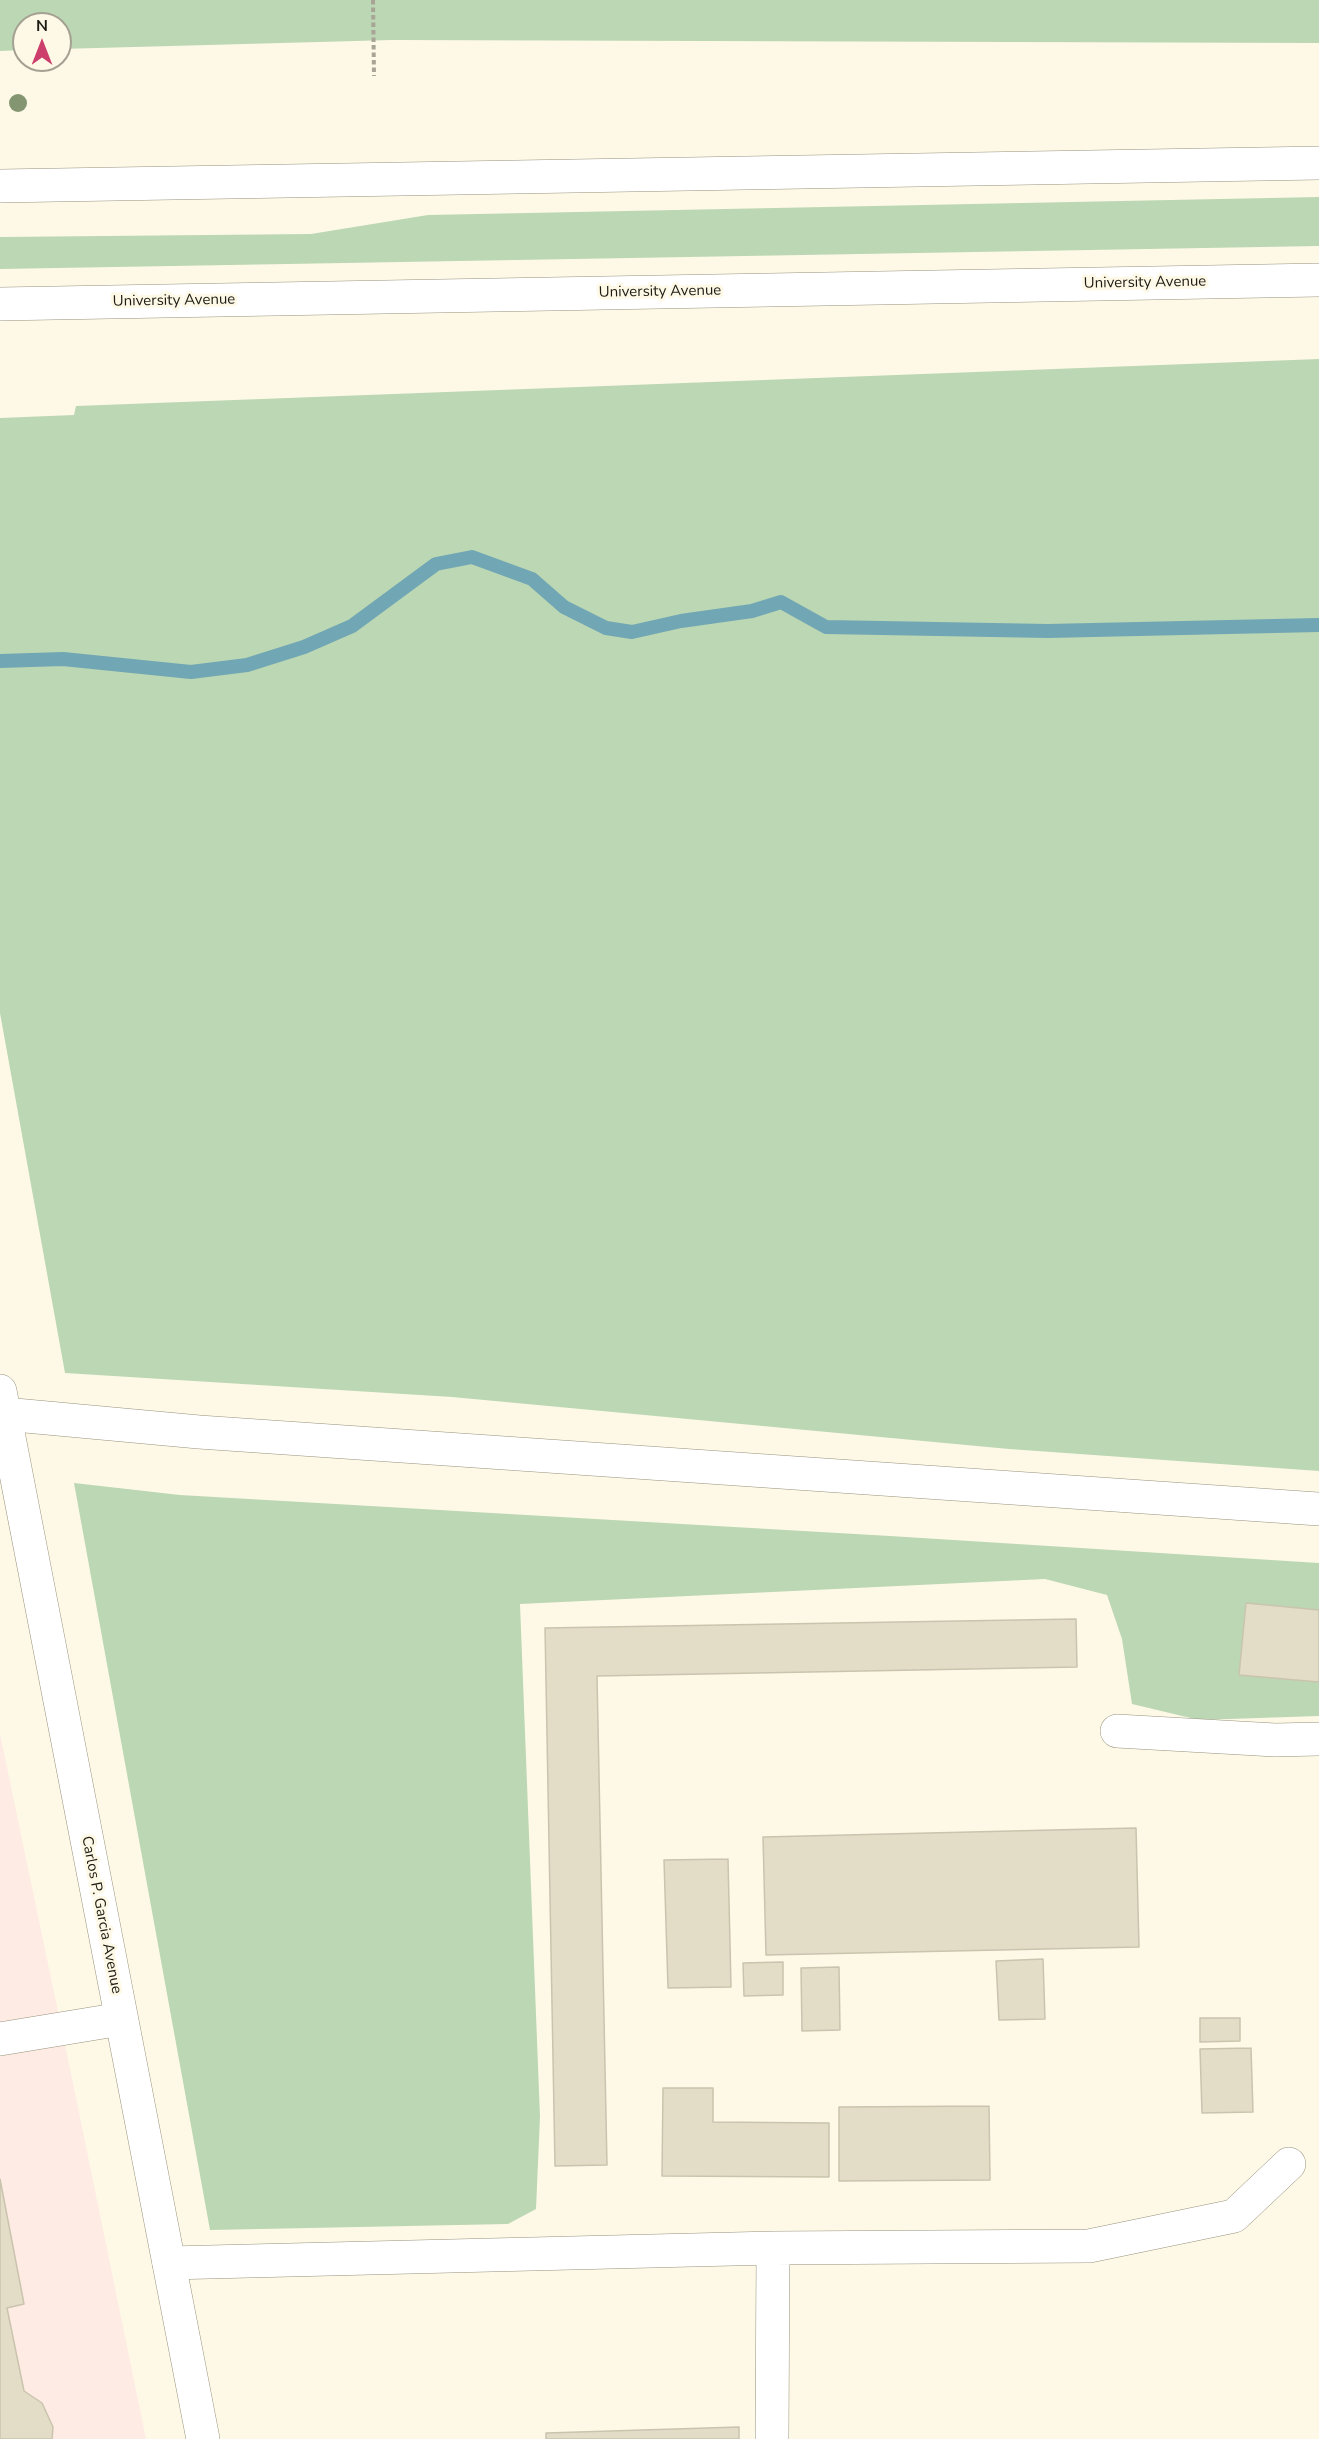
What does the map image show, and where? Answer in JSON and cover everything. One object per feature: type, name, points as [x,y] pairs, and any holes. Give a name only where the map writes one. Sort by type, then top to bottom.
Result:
[{"type":"street","points":[[0,186],[1319,163]]},
{"type":"street","name":"University Avenue","points":[[0,304],[1319,280]]},
{"type":"street","points":[[2,1403],[211,1433],[1319,1509]]},
{"type":"street","name":"Carlos P. Garcia Avenue","points":[[2,1403],[203,2439]]},
{"type":"street","points":[[1117,1731],[1275,1740],[1319,1739]]},
{"type":"street","points":[[0,2039],[121,2019]]},
{"type":"street","points":[[169,2263],[773,2248],[1089,2246],[1234,2216],[1289,2164]]},
{"type":"street","points":[[772,2439],[773,2248]]},
{"type":"path","points":[[373,0],[374,76]]},
{"type":"shaded area","points":[[0,1734],[75,2093],[146,2439],[0,2439]]},
{"type":"green space","points":[[0,0],[1319,0],[1319,43],[392,40],[72,49],[72,12],[12,12],[12,50],[0,51]]},
{"type":"green space","points":[[1319,197],[1319,246],[0,269],[0,237],[311,234],[428,215]]},
{"type":"green space","points":[[1319,359],[1319,1471],[1009,1449],[452,1397],[65,1373],[0,1013],[0,418],[74,415],[76,406]]},
{"type":"green space","points":[[74,1483],[180,1495],[1319,1563],[1319,1716],[1199,1720],[1132,1704],[1122,1639],[1107,1595],[1045,1579],[520,1604],[540,2117],[536,2209],[508,2224],[210,2230]]},
{"type":"building","points":[[1246,1603],[1319,1610],[1319,1682],[1239,1675]]},
{"type":"building","points":[[1076,1619],[1077,1667],[597,1676],[607,2165],[555,2166],[545,1628]]},
{"type":"building","points":[[1136,1828],[1139,1947],[766,1955],[763,1837]]},
{"type":"building","points":[[728,1859],[731,1987],[668,1988],[664,1860]]},
{"type":"building","points":[[1043,1959],[1045,2019],[999,2020],[996,1961]]},
{"type":"building","points":[[783,1962],[783,1995],[744,1996],[743,1963]]},
{"type":"building","points":[[839,1967],[840,2030],[802,2031],[801,1968]]},
{"type":"building","points":[[1200,2018],[1240,2018],[1240,2041],[1200,2042]]},
{"type":"building","points":[[1251,2048],[1253,2112],[1202,2113],[1200,2049]]},
{"type":"building","points":[[663,2088],[713,2088],[713,2122],[829,2123],[829,2177],[662,2176]]},
{"type":"building","points":[[989,2106],[990,2180],[839,2181],[839,2107]]},
{"type":"building","points":[[0,2179],[24,2304],[7,2308],[24,2391],[42,2403],[53,2427],[52,2439],[0,2439]]},
{"type":"building","points":[[739,2427],[739,2439],[546,2439],[546,2433]]},
{"type":"waterway","points":[[0,661],[63,659],[191,672],[247,665],[304,647],[352,626],[436,564],[472,557],[532,579],[564,607],[606,628],[632,632],[681,621],[752,611],[781,602],[826,627],[1048,631],[1319,625]]}]
